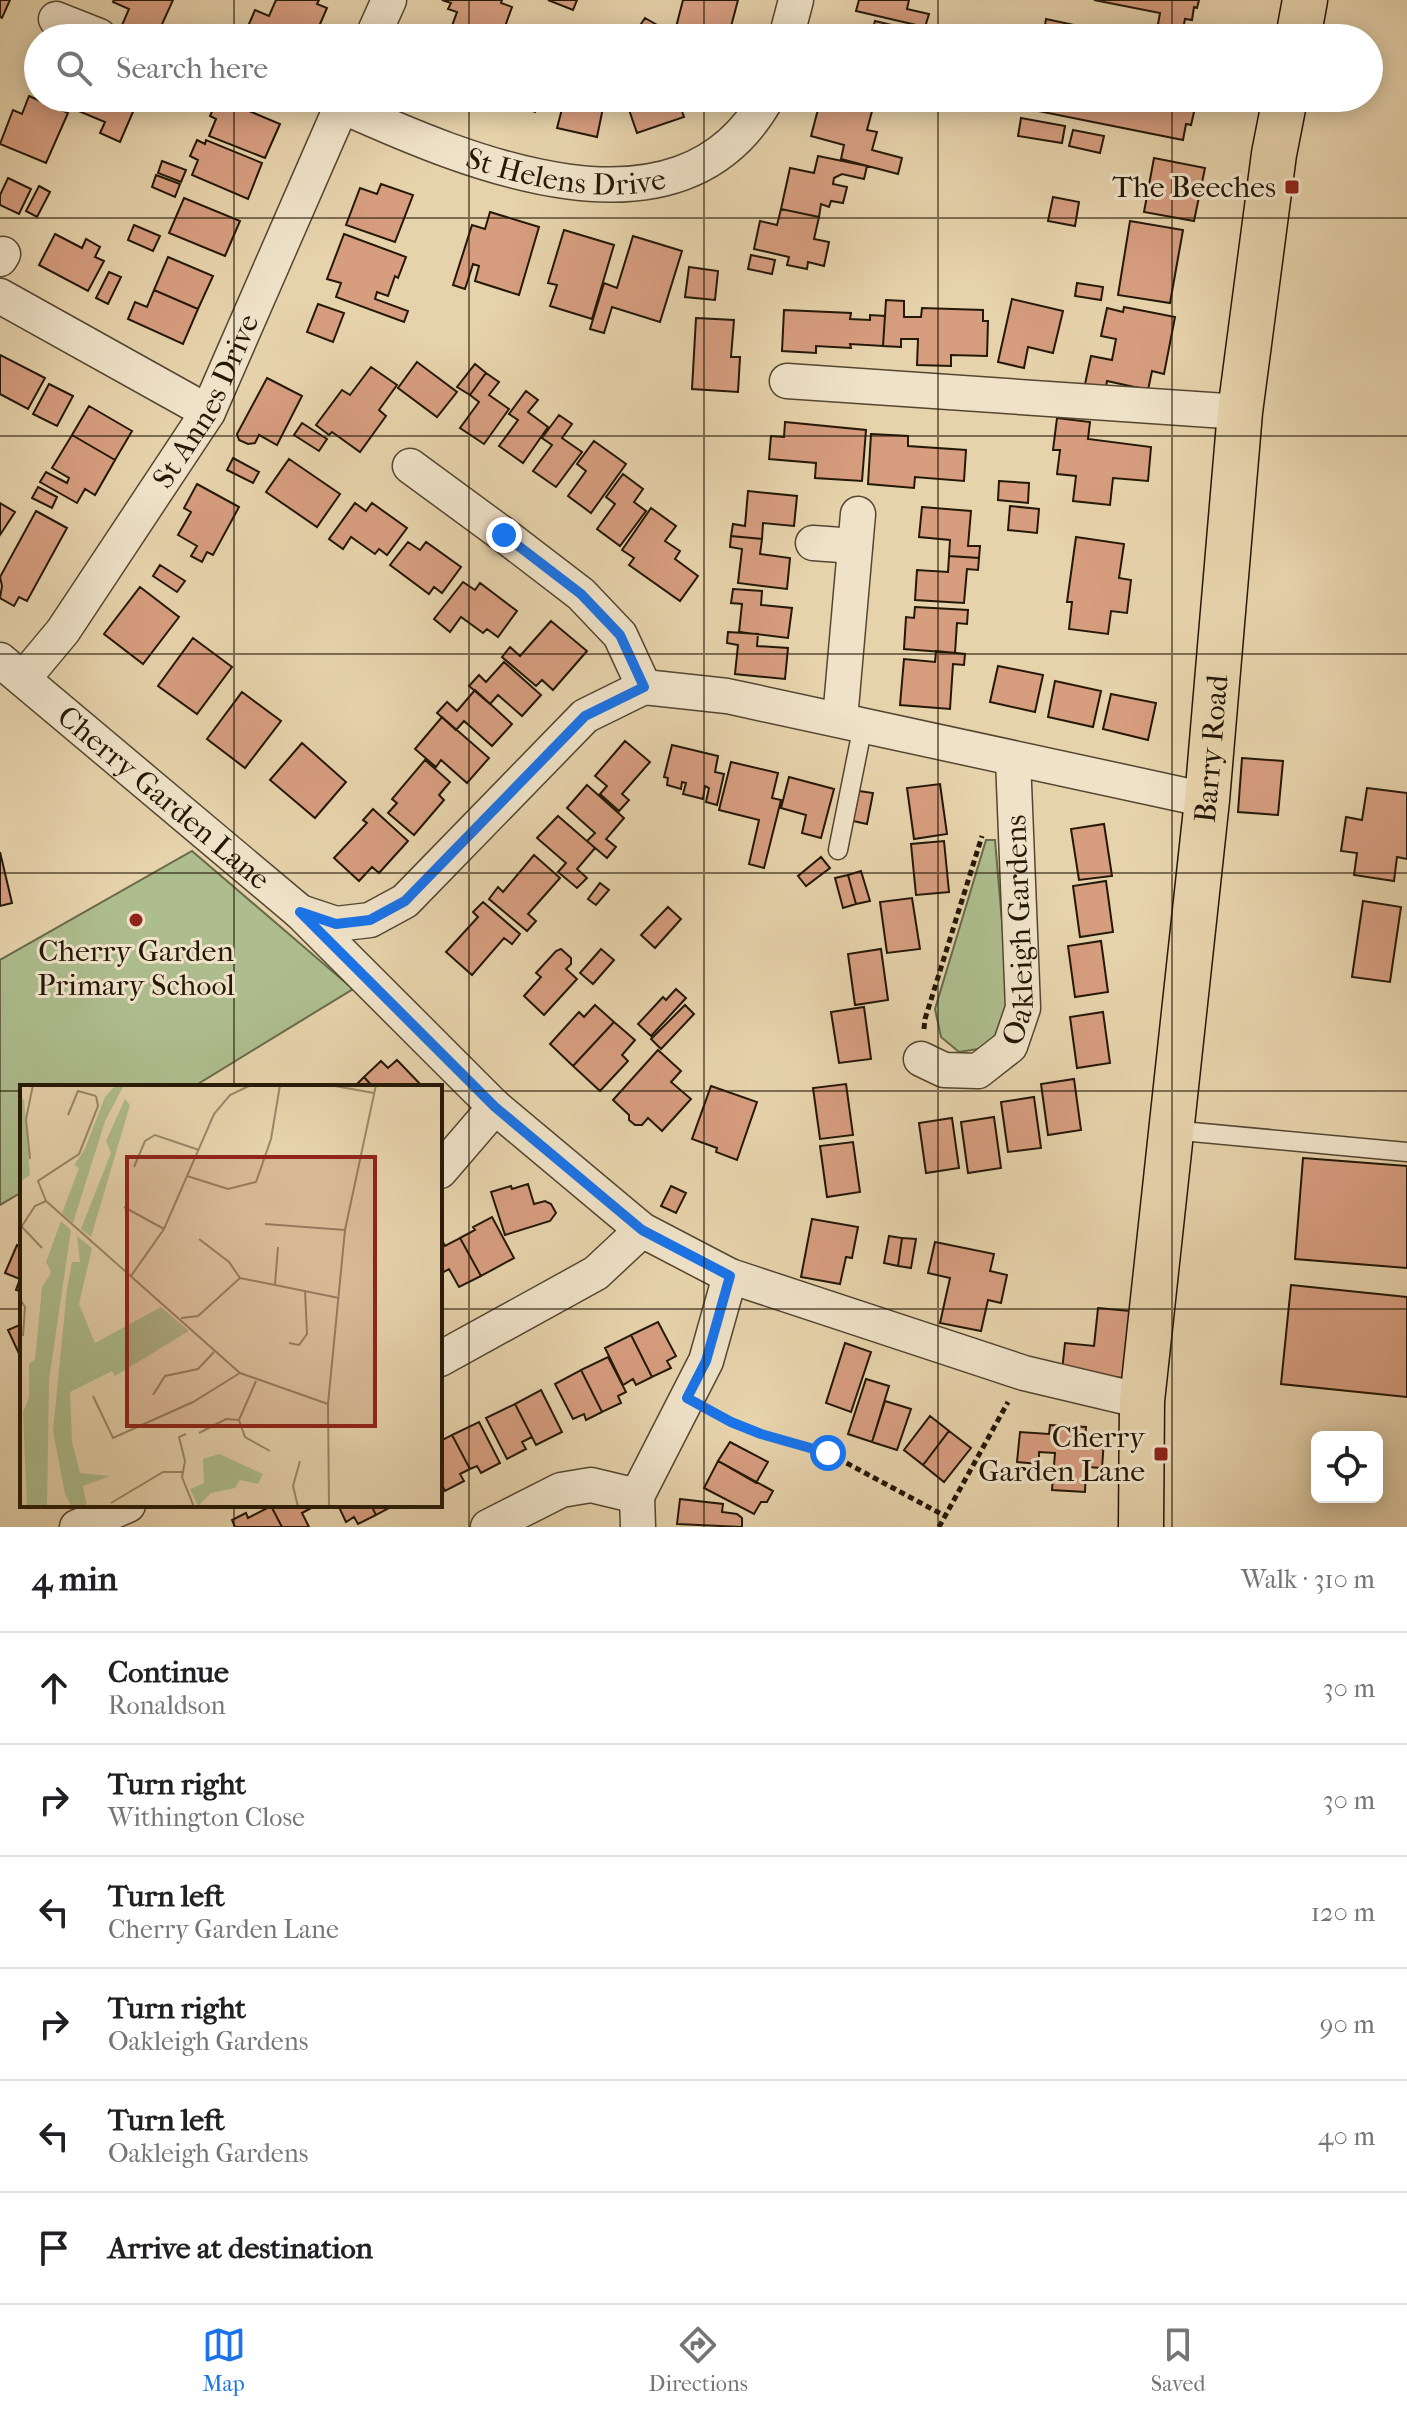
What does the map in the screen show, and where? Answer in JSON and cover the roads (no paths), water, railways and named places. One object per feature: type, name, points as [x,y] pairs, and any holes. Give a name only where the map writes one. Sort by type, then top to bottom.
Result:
[{"type":"main road","points":[[1301,24],[1305,0]]},
{"type":"main road","name":"Barry Road","points":[[1141,1527],[1142,1401],[1207,800],[1240,412],[1282,112]]},
{"type":"street","points":[[378,24],[389,0]]},
{"type":"street","points":[[790,24],[796,0]]},
{"type":"street","name":"St Annes Drive","points":[[11,670],[63,631],[208,412],[340,112]]},
{"type":"street","name":"St Helens Drive","points":[[364,112],[423,142],[507,169],[576,183],[645,184],[691,170],[733,144],[759,112]]},
{"type":"street","points":[[0,296],[208,412]]},
{"type":"street","points":[[787,381],[1240,412]]},
{"type":"street","points":[[410,466],[581,594],[620,635],[644,687]]},
{"type":"street","points":[[813,543],[856,530],[851,722]]},
{"type":"street","name":"Cherry Garden Lane","points":[[11,670],[300,912],[495,1107],[642,1230],[730,1276],[1024,1373],[1142,1401]]},
{"type":"street","points":[[300,912],[336,924],[370,920],[405,901],[585,716],[644,687],[727,696],[1207,800]]},
{"type":"street","name":"Oakleigh Gardens","points":[[921,1059],[944,1070],[978,1071],[1010,1046],[1023,1008],[1013,759]]},
{"type":"street","points":[[442,1169],[495,1107]]},
{"type":"street","points":[[442,1358],[596,1273],[642,1230]]},
{"type":"street","points":[[488,1527],[561,1490],[591,1485],[637,1512],[706,1361],[730,1276]]},
{"type":"street","points":[[77,1527],[123,1507]]},
{"type":"lane","points":[[838,850],[851,722]]},
{"type":"lane","points":[[1171,1130],[1407,1152]]},
{"type":"place","name":"The Beeches","points":[[1292,187]]},
{"type":"place","name":"Cherry Garden Primary School","points":[[136,920]]},
{"type":"place","name":"Cherry Garden Lane","points":[[1161,1454]]}]
